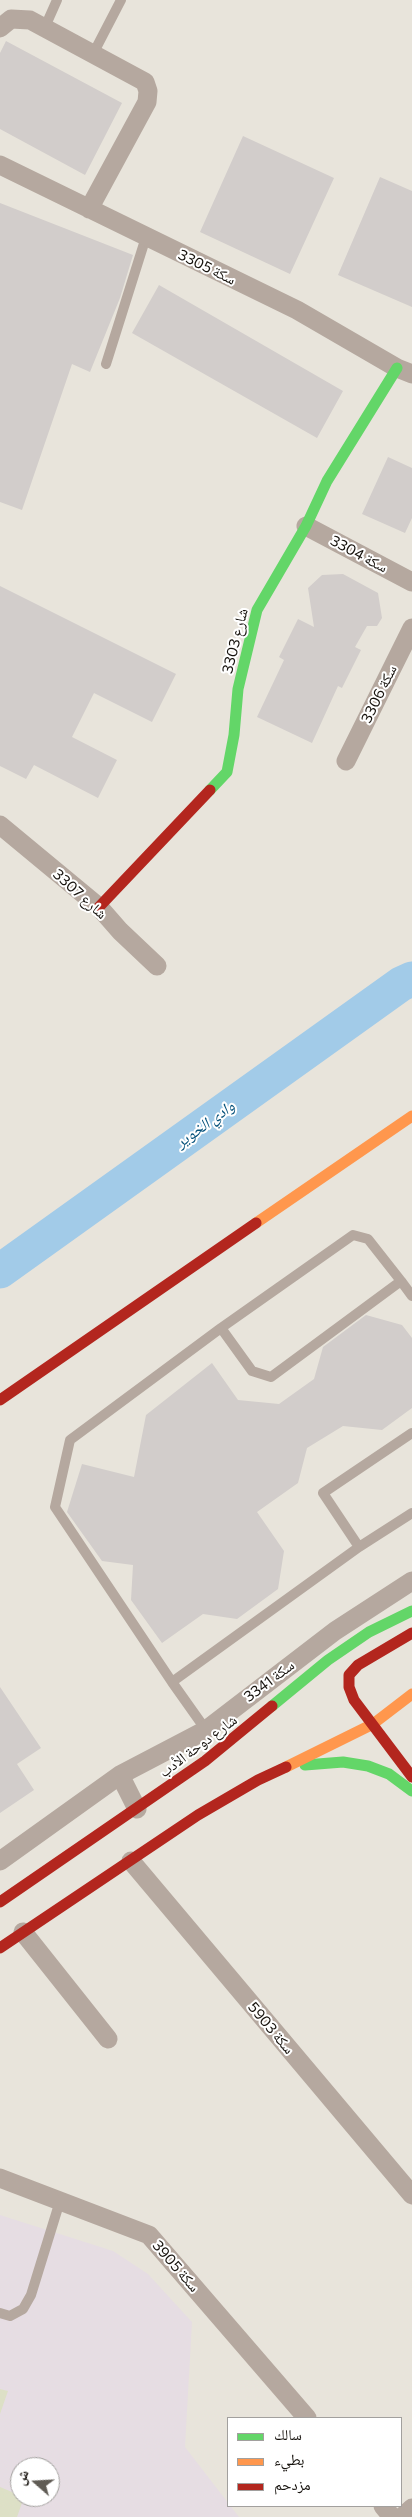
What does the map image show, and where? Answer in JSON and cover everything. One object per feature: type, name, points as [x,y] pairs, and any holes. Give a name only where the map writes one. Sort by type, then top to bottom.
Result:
[{"type":"main road","name":"3303 شارع","points":[[99,907],[227,772],[234,735],[238,689],[257,610],[306,526],[327,482],[405,371]]},
{"type":"main road","points":[[0,1400],[412,1116]]},
{"type":"main road","name":"شارع دوحة الأدب","points":[[0,1902],[205,1761],[328,1660],[369,1632],[412,1612]]},
{"type":"main road","points":[[412,1633],[358,1665],[349,1675],[349,1687],[354,1700],[412,1777]]},
{"type":"main road","points":[[369,1671],[401,1640]]},
{"type":"main road","points":[[0,1948],[198,1815],[286,1767],[373,1724],[405,1689]]},
{"type":"main road","points":[[286,1767],[343,1762],[368,1766],[389,1774],[412,1791]]},
{"type":"street","points":[[0,28],[11,19],[30,20],[145,82],[148,92],[146,102],[90,209]]},
{"type":"street","name":"3305 سكة","points":[[0,165],[297,310],[405,371]]},
{"type":"street","name":"سكة 3304","points":[[306,526],[412,582]]},
{"type":"street","name":"سكة 3306","points":[[346,761],[412,628]]},
{"type":"street","name":"3307 شارع","points":[[0,825],[99,907],[120,931],[157,966]]},
{"type":"street","name":"سكة 3341","points":[[0,1861],[120,1775],[206,1730],[335,1631],[412,1581]]},
{"type":"street","points":[[120,1775],[137,1809]]},
{"type":"street","name":"سكة 5903","points":[[130,1861],[412,2195]]},
{"type":"street","points":[[24,1932],[108,2039]]},
{"type":"street","name":"سكة 3905","points":[[0,2178],[149,2235],[306,2417]]},
{"type":"street","points":[[384,2507],[392,2517]]},
{"type":"street","points":[[402,2517],[412,2508]]},
{"type":"lane","points":[[45,27],[56,0]]},
{"type":"lane","points":[[93,54],[121,0]]},
{"type":"lane","points":[[106,364],[146,237]]},
{"type":"lane","points":[[206,1730],[55,1507],[70,1440],[221,1328],[353,1235],[368,1238],[412,1296]]},
{"type":"lane","points":[[221,1328],[252,1371],[271,1377],[401,1281]]},
{"type":"lane","points":[[359,1548],[323,1493],[412,1432]]},
{"type":"lane","points":[[172,1682],[359,1548],[412,1513]]},
{"type":"lane","points":[[0,2313],[10,2316],[23,2309],[31,2294],[60,2201]]},
{"type":"shaded area","points":[[0,2215],[113,2251],[148,2274],[192,2322],[185,2447],[227,2501],[227,2507],[231,2507],[239,2517],[0,2517]]},
{"type":"green space","points":[[0,2389],[8,2391],[0,2414]]},
{"type":"green space","points":[[0,2487],[10,2491],[10,2507],[20,2507],[17,2517],[0,2517]]},
{"type":"building","points":[[6,41],[122,103],[85,175],[0,129],[0,53]]},
{"type":"building","points":[[243,136],[334,178],[290,274],[200,232]]},
{"type":"building","points":[[380,177],[412,191],[412,307],[338,275]]},
{"type":"building","points":[[0,203],[133,255],[120,298],[90,372],[72,364],[22,510],[0,502]]},
{"type":"building","points":[[159,285],[343,391],[317,438],[132,333]]},
{"type":"building","points":[[388,457],[412,468],[412,518],[405,533],[362,514]]},
{"type":"building","points":[[343,574],[378,593],[382,618],[377,626],[367,626],[355,647],[361,650],[342,688],[338,686],[312,743],[257,717],[284,660],[279,657],[298,619],[314,627],[308,588],[322,575]]},
{"type":"building","points":[[0,586],[176,674],[152,722],[94,693],[72,737],[117,760],[98,798],[34,765],[26,779],[0,766]]},
{"type":"building","points":[[366,1315],[402,1325],[412,1338],[412,1408],[382,1430],[343,1426],[307,1448],[298,1483],[257,1512],[284,1551],[278,1589],[237,1619],[203,1614],[162,1643],[131,1600],[133,1565],[102,1561],[67,1512],[82,1464],[134,1477],[146,1415],[212,1363],[238,1400],[279,1404],[314,1379],[323,1347]]},
{"type":"building","points":[[0,1687],[41,1748],[17,1764],[34,1790],[0,1813]]},
{"type":"waterway","name":"وادي الخوير","points":[[0,1271],[401,984],[412,979]]},
{"type":"traffic: fast","points":[[210,790],[227,772],[234,735],[238,689],[257,610],[306,526],[327,481],[397,368]]},
{"type":"traffic: fast","points":[[272,1706],[328,1660],[369,1632],[412,1611]]},
{"type":"traffic: fast","points":[[305,1765],[343,1762],[368,1766],[389,1774],[412,1791]]},
{"type":"traffic: slow","points":[[256,1223],[412,1116]]},
{"type":"traffic: slow","points":[[286,1767],[373,1724],[412,1694]]},
{"type":"traffic: jam","points":[[99,907],[210,790]]},
{"type":"traffic: jam","points":[[0,1400],[256,1223]]},
{"type":"traffic: jam","points":[[412,1633],[358,1665],[349,1675],[349,1687],[354,1700],[412,1777]]},
{"type":"traffic: jam","points":[[0,1902],[205,1761],[272,1706]]},
{"type":"traffic: jam","points":[[0,1948],[198,1815],[258,1780],[286,1767]]}]
